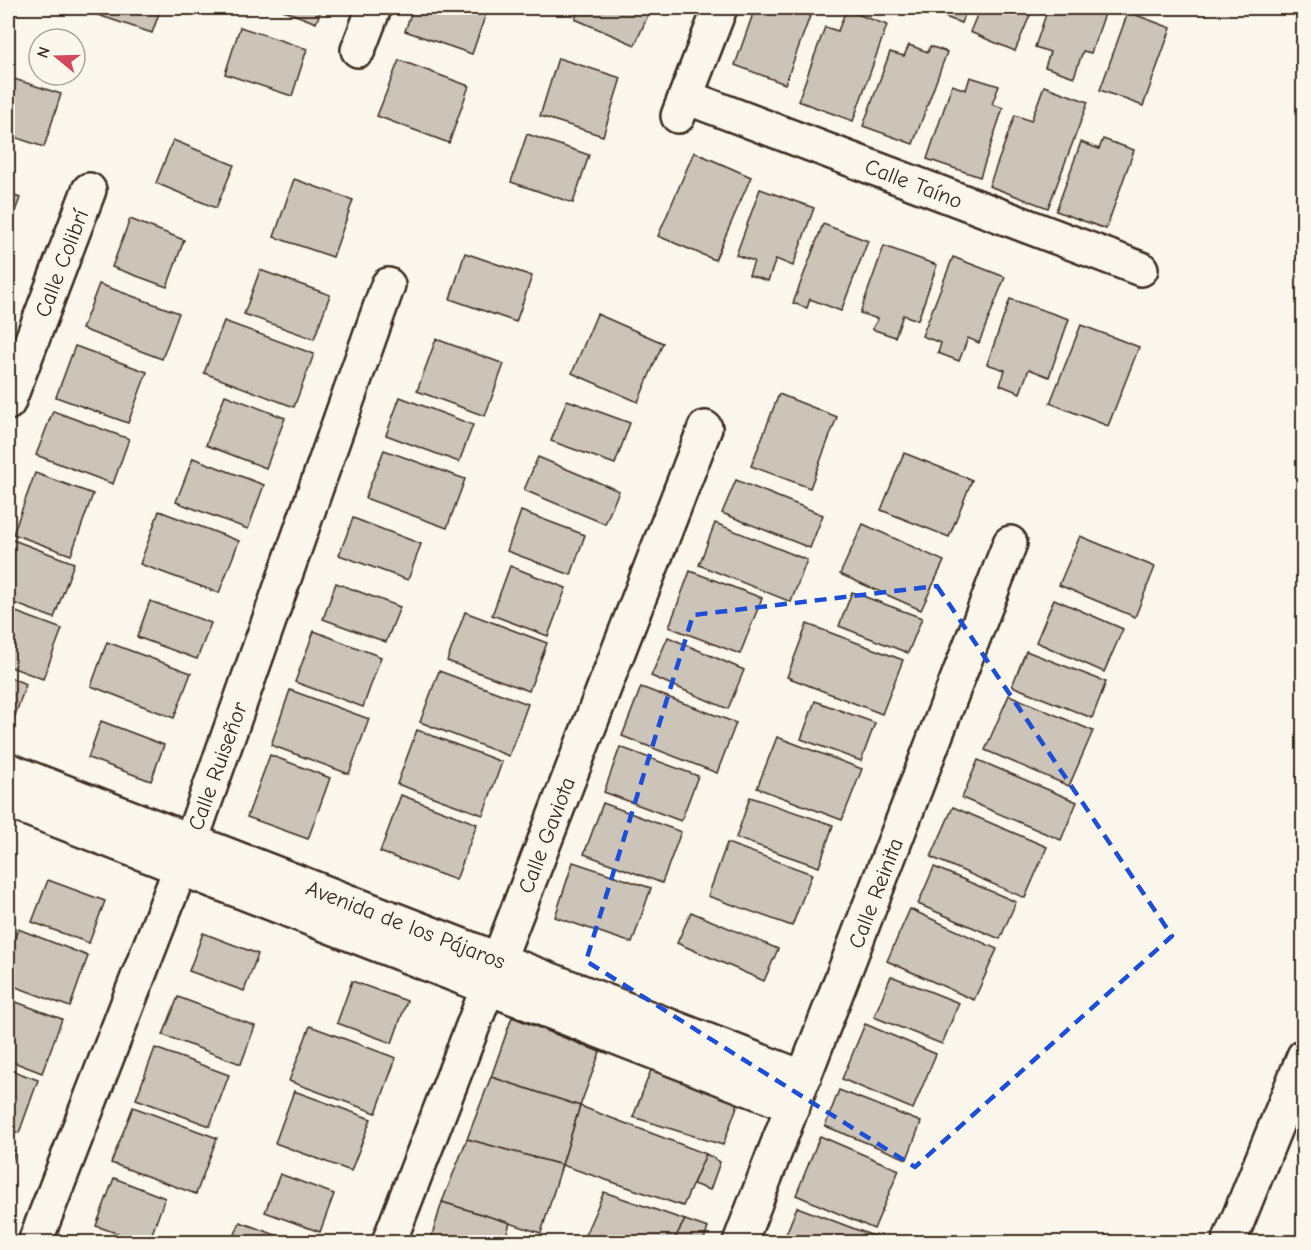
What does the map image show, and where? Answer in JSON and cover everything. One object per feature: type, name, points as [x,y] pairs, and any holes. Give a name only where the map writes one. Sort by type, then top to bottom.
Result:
[{"type":"street","points":[[358,50],[374,8]]},
{"type":"street","name":"Calle Taíno","points":[[720,8],[682,108],[1141,269]]},
{"type":"street","name":"Calle Colibrí","points":[[8,403],[89,190]]},
{"type":"street","name":"Calle Ruiseñor","points":[[34,1242],[185,854],[388,285]]},
{"type":"street","name":"Calle Gaviota","points":[[389,1242],[705,429]]},
{"type":"street","name":"Calle Reinita","points":[[740,1242],[1010,543]]},
{"type":"street","name":"Avenida de los Pájaros","points":[[8,770],[185,854],[798,1092]]},
{"type":"street","name":"Avenida de los Pájaros","points":[[8,801],[185,854]]},
{"type":"street","points":[[1229,1242],[1304,1056]]},
{"type":"highlighted area","points":[[937,586],[1172,936],[915,1167],[586,961],[693,615]]},
{"type":"building","points":[[90,8],[161,8],[152,33],[89,12]]},
{"type":"building","points":[[278,8],[322,8],[316,23]]},
{"type":"building","points":[[413,8],[488,8],[472,54],[405,31]]},
{"type":"building","points":[[580,8],[651,8],[635,45],[575,19]]},
{"type":"building","points":[[755,8],[813,8],[785,84],[735,65]]},
{"type":"building","points":[[921,8],[967,8],[961,23]]},
{"type":"building","points":[[980,8],[1033,8],[1015,51],[970,32]]},
{"type":"building","points":[[1048,8],[1107,8],[1091,53],[1083,51],[1074,77],[1045,67],[1050,52],[1035,47]]},
{"type":"building","points":[[846,10],[887,25],[853,121],[798,101],[825,27],[838,31]]},
{"type":"building","points":[[1128,12],[1171,28],[1143,106],[1100,90]]},
{"type":"building","points":[[240,27],[307,49],[292,96],[225,74]]},
{"type":"building","points":[[909,45],[928,52],[930,46],[947,52],[913,144],[863,126],[890,52],[904,56]]},
{"type":"building","points":[[558,58],[621,78],[603,136],[540,116]]},
{"type":"building","points":[[399,60],[469,86],[449,143],[377,116]]},
{"type":"building","points":[[8,77],[27,83],[27,87],[39,87],[61,94],[44,147],[8,135]]},
{"type":"building","points":[[970,77],[999,86],[992,104],[1003,108],[980,177],[927,159],[952,85],[966,90]]},
{"type":"building","points":[[1044,86],[1088,102],[1048,208],[989,186],[1015,115],[1031,121]]},
{"type":"building","points":[[527,134],[589,155],[573,203],[511,182]]},
{"type":"building","points":[[1103,139],[1134,150],[1106,229],[1056,211],[1081,142],[1099,149]]},
{"type":"building","points":[[173,140],[234,165],[216,208],[156,183]]},
{"type":"building","points":[[694,152],[751,177],[715,260],[658,236]]},
{"type":"building","points":[[294,179],[353,200],[333,257],[274,237]]},
{"type":"building","points":[[760,189],[814,208],[793,266],[776,259],[768,281],[749,275],[754,261],[736,255]]},
{"type":"building","points":[[8,193],[20,198],[8,230]]},
{"type":"building","points":[[130,219],[184,240],[167,287],[112,267]]},
{"type":"building","points":[[823,224],[868,241],[841,311],[810,299],[807,308],[793,303]]},
{"type":"building","points":[[884,246],[937,265],[918,320],[903,315],[895,337],[872,329],[878,319],[860,313]]},
{"type":"building","points":[[465,253],[532,276],[516,322],[450,299]]},
{"type":"building","points":[[953,257],[1005,277],[979,343],[968,338],[959,361],[938,353],[941,343],[922,336]]},
{"type":"building","points":[[260,270],[330,295],[314,339],[244,314]]},
{"type":"building","points":[[99,284],[179,313],[162,359],[82,329]]},
{"type":"building","points":[[1010,299],[1069,319],[1049,377],[1029,369],[1020,393],[1000,385],[1005,370],[987,364]]},
{"type":"building","points":[[597,314],[663,343],[638,402],[572,373]]},
{"type":"building","points":[[224,321],[314,354],[294,407],[204,373]]},
{"type":"building","points":[[1081,325],[1139,347],[1108,426],[1050,403]]},
{"type":"building","points":[[436,339],[504,364],[485,416],[417,391]]},
{"type":"building","points":[[75,346],[147,372],[128,423],[56,397]]},
{"type":"building","points":[[779,394],[837,417],[810,488],[751,466]]},
{"type":"building","points":[[225,395],[285,418],[266,468],[206,445]]},
{"type":"building","points":[[400,397],[473,425],[459,462],[386,435]]},
{"type":"building","points":[[567,400],[630,423],[615,464],[551,441]]},
{"type":"building","points":[[53,411],[129,439],[113,484],[36,455]]},
{"type":"building","points":[[384,450],[465,479],[447,528],[365,498]]},
{"type":"building","points":[[904,453],[972,480],[949,537],[881,510]]},
{"type":"building","points":[[538,457],[619,491],[605,524],[524,490]]},
{"type":"building","points":[[193,458],[264,485],[248,529],[176,502]]},
{"type":"building","points":[[35,473],[93,494],[71,555],[13,534]]},
{"type":"building","points":[[736,480],[823,515],[810,548],[722,513]]},
{"type":"building","points":[[159,511],[239,541],[219,593],[140,564]]},
{"type":"building","points":[[521,511],[585,535],[571,575],[507,551]]},
{"type":"building","points":[[353,518],[421,544],[408,580],[339,555]]},
{"type":"building","points":[[715,523],[807,560],[791,602],[699,565]]},
{"type":"building","points":[[863,524],[944,561],[921,610],[840,574]]},
{"type":"building","points":[[1080,536],[1155,567],[1135,617],[1059,585]]},
{"type":"building","points":[[8,538],[74,563],[54,618],[8,601]]},
{"type":"building","points":[[510,566],[566,588],[548,636],[492,615]]},
{"type":"building","points":[[690,571],[762,598],[740,654],[669,627]]},
{"type":"building","points":[[336,583],[400,607],[386,642],[323,619]]},
{"type":"building","points":[[852,592],[922,618],[908,653],[839,626]]},
{"type":"building","points":[[1054,599],[1123,629],[1104,672],[1036,642]]},
{"type":"building","points":[[150,601],[211,623],[197,659],[137,637]]},
{"type":"building","points":[[8,609],[62,629],[43,679],[8,666]]},
{"type":"building","points":[[465,612],[547,643],[529,691],[447,661]]},
{"type":"building","points":[[807,624],[903,660],[882,714],[787,677]]},
{"type":"building","points":[[314,631],[381,657],[363,707],[295,682]]},
{"type":"building","points":[[668,637],[744,670],[728,709],[651,676]]},
{"type":"building","points":[[107,642],[191,673],[174,718],[91,686]]},
{"type":"building","points":[[1026,651],[1106,682],[1092,718],[1012,686]]},
{"type":"building","points":[[439,671],[528,704],[509,756],[420,722]]},
{"type":"building","points":[[8,677],[26,684],[8,736]]},
{"type":"building","points":[[641,687],[736,723],[717,773],[622,736]]},
{"type":"building","points":[[290,690],[369,719],[349,774],[271,745]]},
{"type":"building","points":[[1009,695],[1093,731],[1069,786],[985,750]]},
{"type":"building","points":[[815,701],[875,723],[861,761],[801,739]]},
{"type":"building","points":[[101,721],[164,745],[151,781],[88,758]]},
{"type":"building","points":[[417,730],[502,762],[483,815],[397,784]]},
{"type":"building","points":[[777,737],[862,769],[842,820],[757,788]]},
{"type":"building","points":[[620,747],[698,776],[681,821],[604,792]]},
{"type":"building","points":[[270,755],[330,778],[308,839],[247,817]]},
{"type":"building","points":[[978,760],[1077,802],[1061,840],[962,798]]},
{"type":"building","points":[[401,795],[477,824],[456,880],[380,852]]},
{"type":"building","points":[[750,797],[833,825],[819,867],[736,838]]},
{"type":"building","points":[[603,803],[681,832],[662,883],[584,854]]},
{"type":"building","points":[[953,807],[1047,847],[1025,898],[931,857]]},
{"type":"building","points":[[727,843],[812,874],[792,926],[708,896]]},
{"type":"building","points":[[573,862],[651,888],[632,943],[555,917]]},
{"type":"building","points":[[934,867],[1016,902],[1000,939],[918,904]]},
{"type":"building","points":[[48,880],[105,901],[89,943],[32,922]]},
{"type":"building","points":[[910,909],[997,949],[974,1000],[887,961]]},
{"type":"building","points":[[691,912],[778,949],[764,981],[677,943]]},
{"type":"building","points":[[18,929],[88,956],[70,1007],[8,984],[8,958]]},
{"type":"building","points":[[203,933],[258,954],[244,991],[189,971]]},
{"type":"building","points":[[891,976],[959,1003],[942,1044],[874,1017]]},
{"type":"building","points":[[352,981],[407,1001],[392,1043],[337,1023]]},
{"type":"building","points":[[178,997],[255,1026],[241,1064],[163,1035]]},
{"type":"building","points":[[8,999],[62,1019],[42,1073],[8,1060]]},
{"type":"building","points":[[512,1017],[600,1052],[580,1106],[491,1077]]},
{"type":"building","points":[[865,1024],[936,1054],[913,1109],[842,1079]]},
{"type":"building","points":[[310,1026],[396,1058],[376,1113],[289,1081]]},
{"type":"building","points":[[155,1048],[229,1075],[210,1126],[136,1099]]},
{"type":"building","points":[[8,1069],[38,1080],[19,1133],[8,1129]]},
{"type":"building","points":[[651,1070],[739,1101],[723,1145],[633,1117]]},
{"type":"building","points":[[491,1077],[580,1106],[562,1165],[467,1139]]},
{"type":"building","points":[[839,1090],[921,1122],[907,1159],[825,1126]]},
{"type":"building","points":[[294,1091],[371,1119],[351,1171],[275,1143]]},
{"type":"building","points":[[580,1106],[706,1154],[683,1206],[562,1165]]},
{"type":"building","points":[[133,1107],[217,1138],[196,1194],[111,1163]]},
{"type":"building","points":[[820,1136],[899,1170],[874,1229],[796,1195]]},
{"type":"building","points":[[467,1139],[562,1165],[541,1233],[442,1202]]},
{"type":"building","points":[[8,1148],[15,1151],[8,1172]]},
{"type":"building","points":[[706,1154],[720,1162],[710,1190],[693,1184]]},
{"type":"building","points":[[280,1174],[334,1194],[320,1232],[265,1212]]},
{"type":"building","points":[[114,1178],[165,1198],[149,1242],[142,1242],[96,1226]]},
{"type":"building","points":[[604,1192],[685,1220],[673,1242],[582,1242]]},
{"type":"building","points":[[442,1202],[510,1223],[504,1242],[430,1242]]},
{"type":"building","points":[[797,1207],[876,1237],[873,1242],[783,1242]]},
{"type":"building","points":[[685,1220],[708,1228],[703,1242],[673,1242]]},
{"type":"building","points":[[240,1222],[295,1242],[232,1242]]}]
